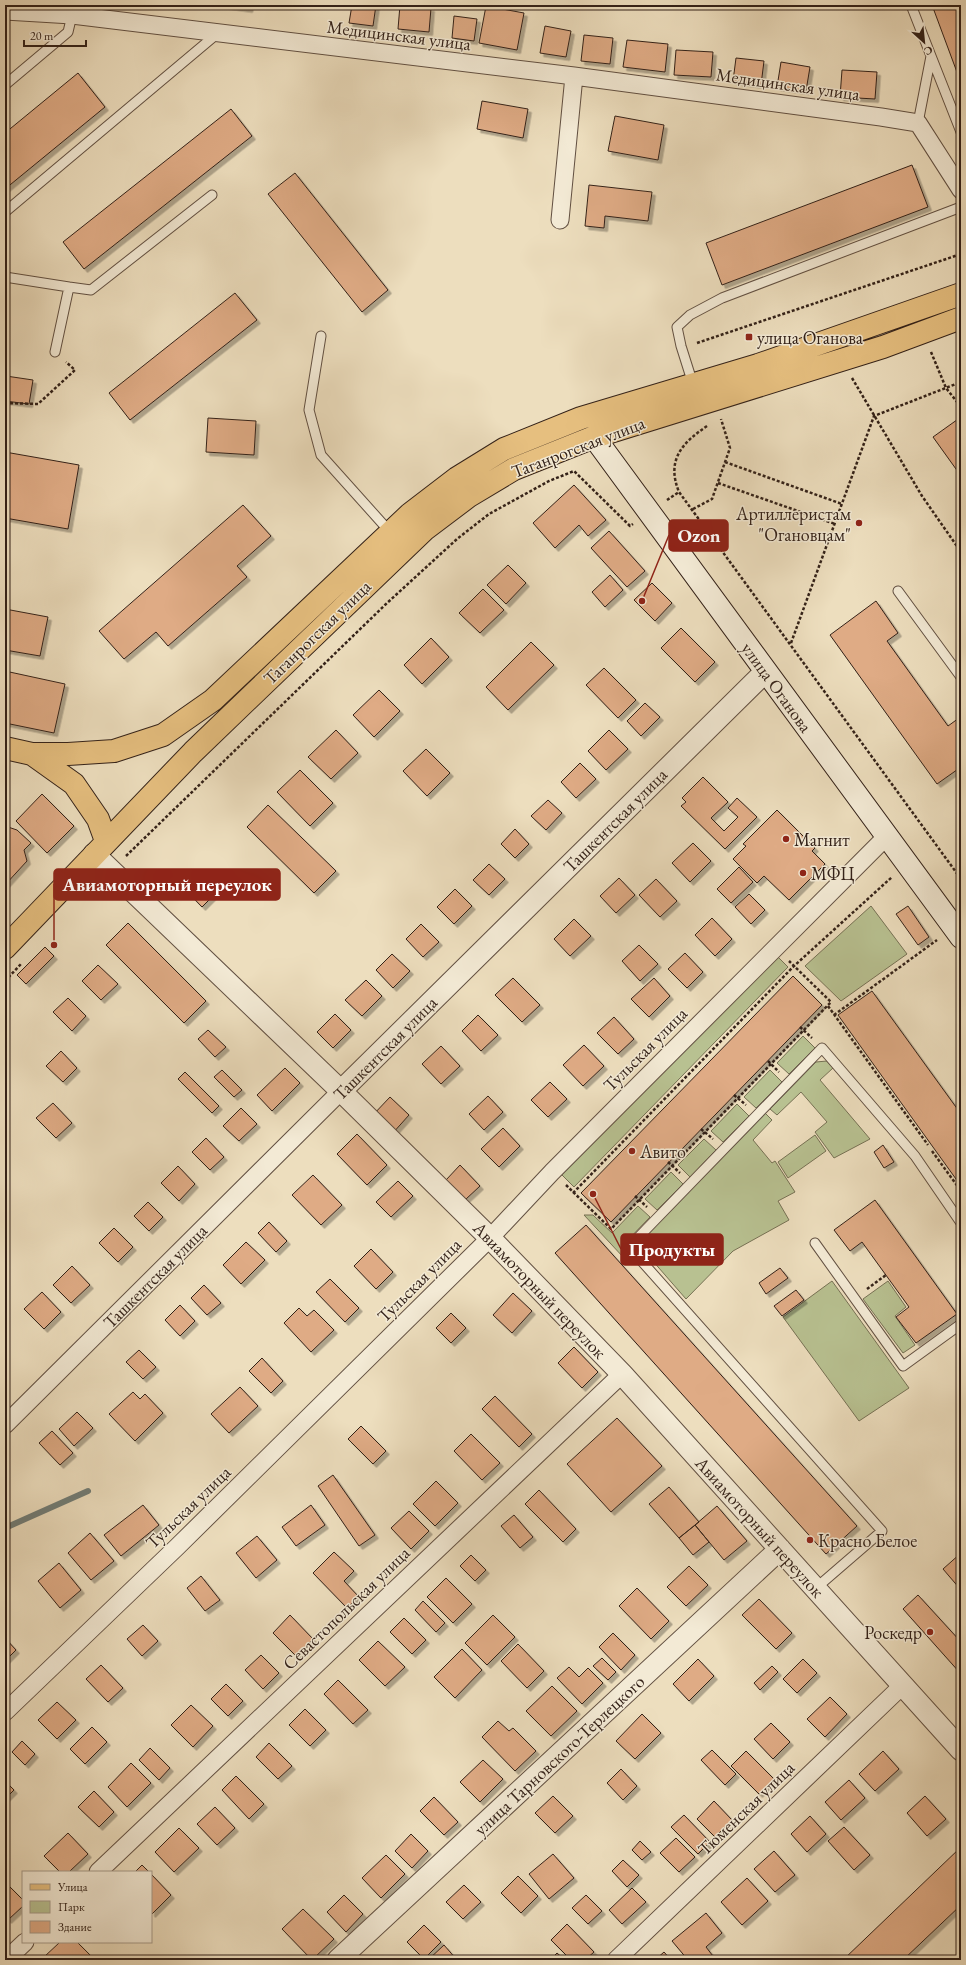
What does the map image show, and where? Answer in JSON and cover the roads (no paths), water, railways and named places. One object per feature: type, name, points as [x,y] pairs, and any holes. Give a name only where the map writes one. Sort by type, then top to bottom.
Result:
[{"type":"main road","name":"Таганрогская улица","points":[[32,754],[68,754],[114,751],[163,735],[213,700],[410,514],[457,478],[504,449],[581,418],[758,365],[961,294]]},
{"type":"main road","name":"Таганрогская улица","points":[[5,948],[199,746],[424,530],[469,496],[514,469],[594,437],[883,347],[961,318]]},
{"type":"main road","points":[[581,418],[594,437]]},
{"type":"main road","name":"улица Оганова","points":[[594,437],[765,672],[958,932]]},
{"type":"main road","points":[[5,748],[32,754],[74,784],[98,819],[100,848]]},
{"type":"street","name":"Медицинская улица","points":[[5,11],[72,15],[574,76],[918,123]]},
{"type":"street","points":[[560,220],[574,76]]},
{"type":"street","points":[[918,123],[961,190]]},
{"type":"street","name":"Ташкентская улица","points":[[5,1425],[765,672]]},
{"type":"street","name":"Тульская улица","points":[[5,1712],[176,1547],[490,1238],[552,1172],[887,836]]},
{"type":"street","name":"Авиамоторный переулок","points":[[100,848],[112,871],[341,1091],[490,1238],[622,1374],[961,1750]]},
{"type":"street","name":"Севастопольская улица","points":[[99,1871],[622,1374]]},
{"type":"street","name":"улица Тарновского-Терлецкого","points":[[338,1960],[780,1549]]},
{"type":"street","name":"Тюменская улица","points":[[616,1960],[903,1685]]},
{"type":"street","points":[[6,1960],[24,1943]]},
{"type":"lane","points":[[911,5],[961,132]]},
{"type":"lane","points":[[5,84],[68,32],[72,15]]},
{"type":"lane","points":[[5,212],[218,33]]},
{"type":"lane","points":[[918,123],[930,56]]},
{"type":"lane","points":[[5,277],[91,290],[212,195]]},
{"type":"lane","points":[[694,384],[681,346],[677,327],[690,316],[722,298],[961,207]]},
{"type":"lane","points":[[55,352],[69,287]]},
{"type":"lane","points":[[321,336],[309,410],[321,455],[390,532]]},
{"type":"lane","points":[[898,591],[961,677]]},
{"type":"lane","points":[[816,1588],[882,1531],[629,1247],[822,1048],[915,1156],[961,1223]]},
{"type":"lane","points":[[815,1243],[903,1366],[961,1324]]},
{"type":"waterway","points":[[5,1528],[88,1491]]},
{"type":"place","name":"улица Оганова","points":[[749,337]]},
{"type":"place","name":"Артиллеристам \"Огановцам\"","points":[[859,523]]},
{"type":"place","name":"Ozon","points":[[642,601]]},
{"type":"place","name":"Магнит","points":[[786,839]]},
{"type":"place","name":"МФЦ","points":[[803,873]]},
{"type":"place","name":"Авиамоторный переулок","points":[[54,945]]},
{"type":"place","name":"Авито","points":[[632,1151]]},
{"type":"place","name":"Продукты","points":[[593,1194]]},
{"type":"place","name":"Красно Белое","points":[[810,1540]]},
{"type":"place","name":"Роскедр","points":[[930,1632]]}]
